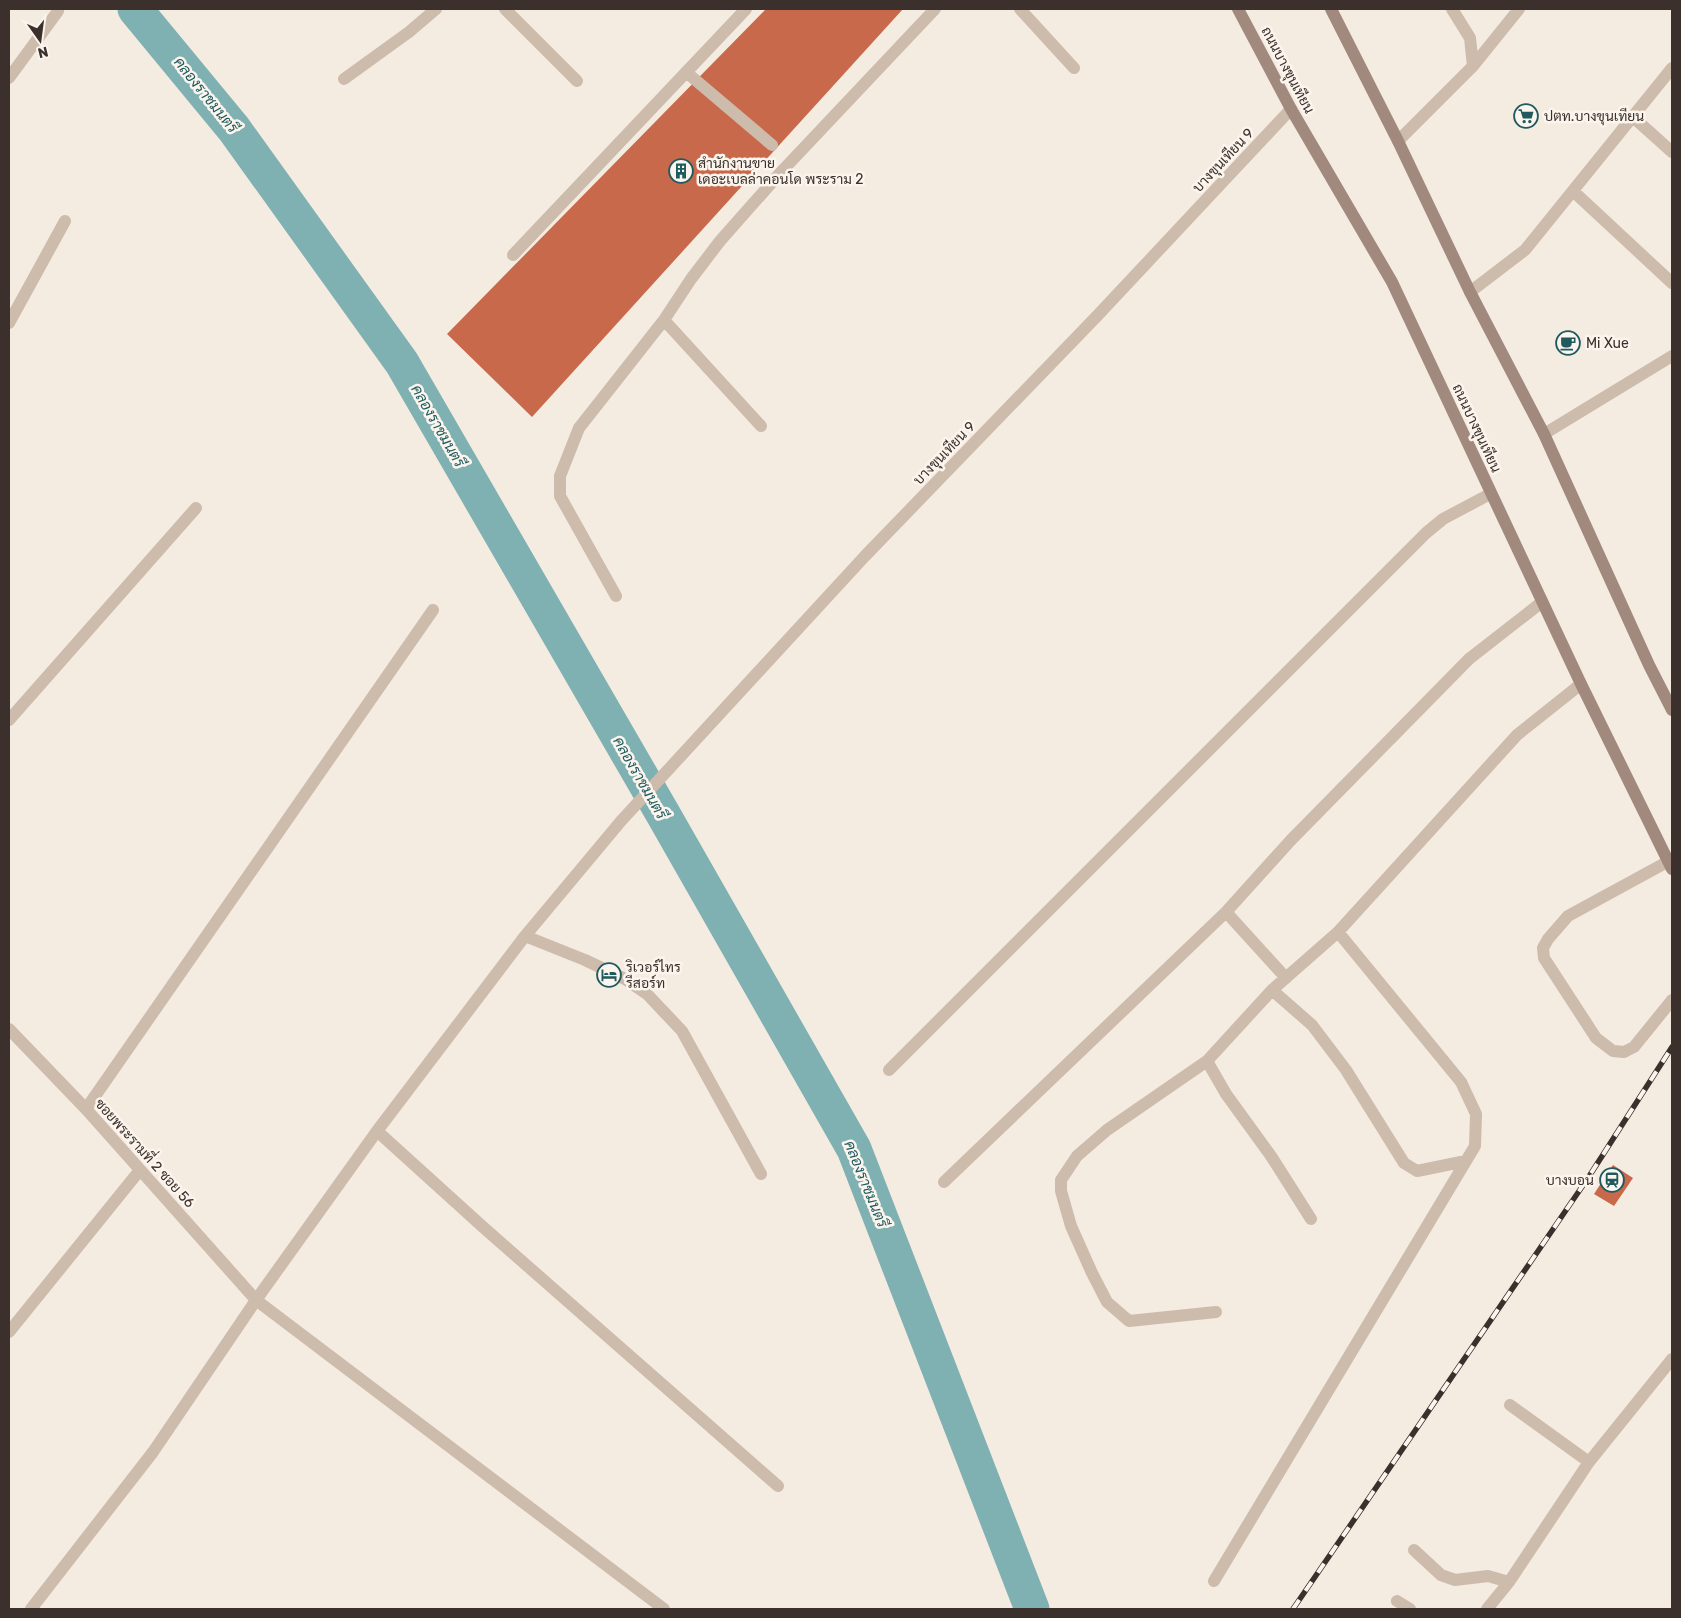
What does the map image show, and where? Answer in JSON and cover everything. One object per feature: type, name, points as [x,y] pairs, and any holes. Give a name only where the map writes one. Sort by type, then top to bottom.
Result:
[{"type":"main road","name":"ถนนบางขุนเทียน","points":[[1238,9],[1290,110],[1392,282],[1490,494],[1581,684],[1667,846],[1670,865]]},
{"type":"main road","points":[[1331,9],[1398,141],[1470,292],[1544,434],[1649,665],[1672,710]]},
{"type":"street","points":[[344,79],[409,32],[436,9]]},
{"type":"street","points":[[505,9],[577,81]]},
{"type":"street","points":[[513,254],[746,9]]},
{"type":"street","points":[[616,596],[560,496],[560,476],[579,428],[664,320],[691,279],[720,241],[782,171],[935,9]]},
{"type":"street","points":[[1020,9],[1074,68]]},
{"type":"street","points":[[1452,9],[1470,38],[1474,66]]},
{"type":"street","points":[[1398,141],[1474,66],[1519,9]]},
{"type":"street","points":[[9,78],[58,11]]},
{"type":"street","points":[[1470,292],[1525,250],[1672,68]]},
{"type":"street","points":[[686,72],[772,145]]},
{"type":"street","name":"บางขุนเทียน 9","points":[[32,1609],[153,1452],[256,1300],[378,1131],[525,936],[621,821],[865,556],[1097,316],[1290,110]]},
{"type":"street","points":[[1633,116],[1672,152]]},
{"type":"street","points":[[1573,192],[1672,283]]},
{"type":"street","points":[[9,323],[65,221]]},
{"type":"street","points":[[664,320],[761,426]]},
{"type":"street","points":[[1544,434],[1672,356]]},
{"type":"street","points":[[889,1070],[1426,533],[1443,520],[1490,494]]},
{"type":"street","points":[[9,720],[196,508]]},
{"type":"street","points":[[944,1182],[1226,912],[1291,840],[1469,659],[1542,602]]},
{"type":"street","points":[[86,1109],[433,610]]},
{"type":"street","points":[[1216,1312],[1129,1322],[1107,1302],[1092,1273],[1071,1226],[1061,1191],[1061,1180],[1077,1156],[1099,1136],[1207,1061],[1272,990],[1338,932],[1517,735],[1581,684]]},
{"type":"street","points":[[1670,865],[1568,916],[1548,939],[1544,948],[1544,958],[1596,1038],[1613,1051],[1624,1052],[1634,1047],[1672,1000]]},
{"type":"street","points":[[1226,912],[1286,978]]},
{"type":"street","points":[[1214,1581],[1474,1146],[1476,1114],[1461,1082],[1338,932]]},
{"type":"street","points":[[525,936],[617,975],[647,994],[682,1031],[761,1174]]},
{"type":"street","points":[[1272,990],[1312,1025],[1346,1070],[1404,1163],[1417,1171],[1466,1161]]},
{"type":"street","name":"ซอยพระรามที่ 2 ซอย 56","points":[[9,1029],[86,1109],[256,1300],[664,1609]]},
{"type":"street","points":[[1207,1061],[1226,1094],[1270,1156],[1311,1220]]},
{"type":"street","points":[[378,1131],[778,1486]]},
{"type":"street","points":[[9,1332],[140,1170]]},
{"type":"street","points":[[1487,1609],[1509,1582],[1589,1462],[1672,1359]]},
{"type":"street","points":[[1510,1405],[1589,1462]]},
{"type":"street","points":[[1414,1550],[1441,1575],[1455,1580],[1488,1576],[1509,1582]]},
{"type":"street","points":[[1397,1601],[1410,1609]]},
{"type":"building","name":"สำนักงานขาย เดอะเบลล่าคอนโด พระราม 2","points":[[766,9],[903,9],[532,417],[447,334]]},
{"type":"building","points":[[1613,1165],[1633,1178],[1614,1206],[1594,1194]]},
{"type":"waterway","name":"คลองราชมนตรี","points":[[135,9],[234,129],[402,363],[854,1149],[1032,1609]]},
{"type":"railway","points":[[1293,1609],[1588,1178],[1672,1047]]},
{"type":"place","name":"ปตท.บางขุนเทียน","points":[[1526,116]]},
{"type":"place","name":"สำนักงานขาย เดอะเบลล่าคอนโด พระราม 2","points":[[681,171]]},
{"type":"place","name":"Mi Xue","points":[[1568,343]]},
{"type":"place","name":"ริเวอร์ไทร รีสอร์ท","points":[[609,975]]},
{"type":"place","name":"บางบอน","points":[[1612,1180]]}]
